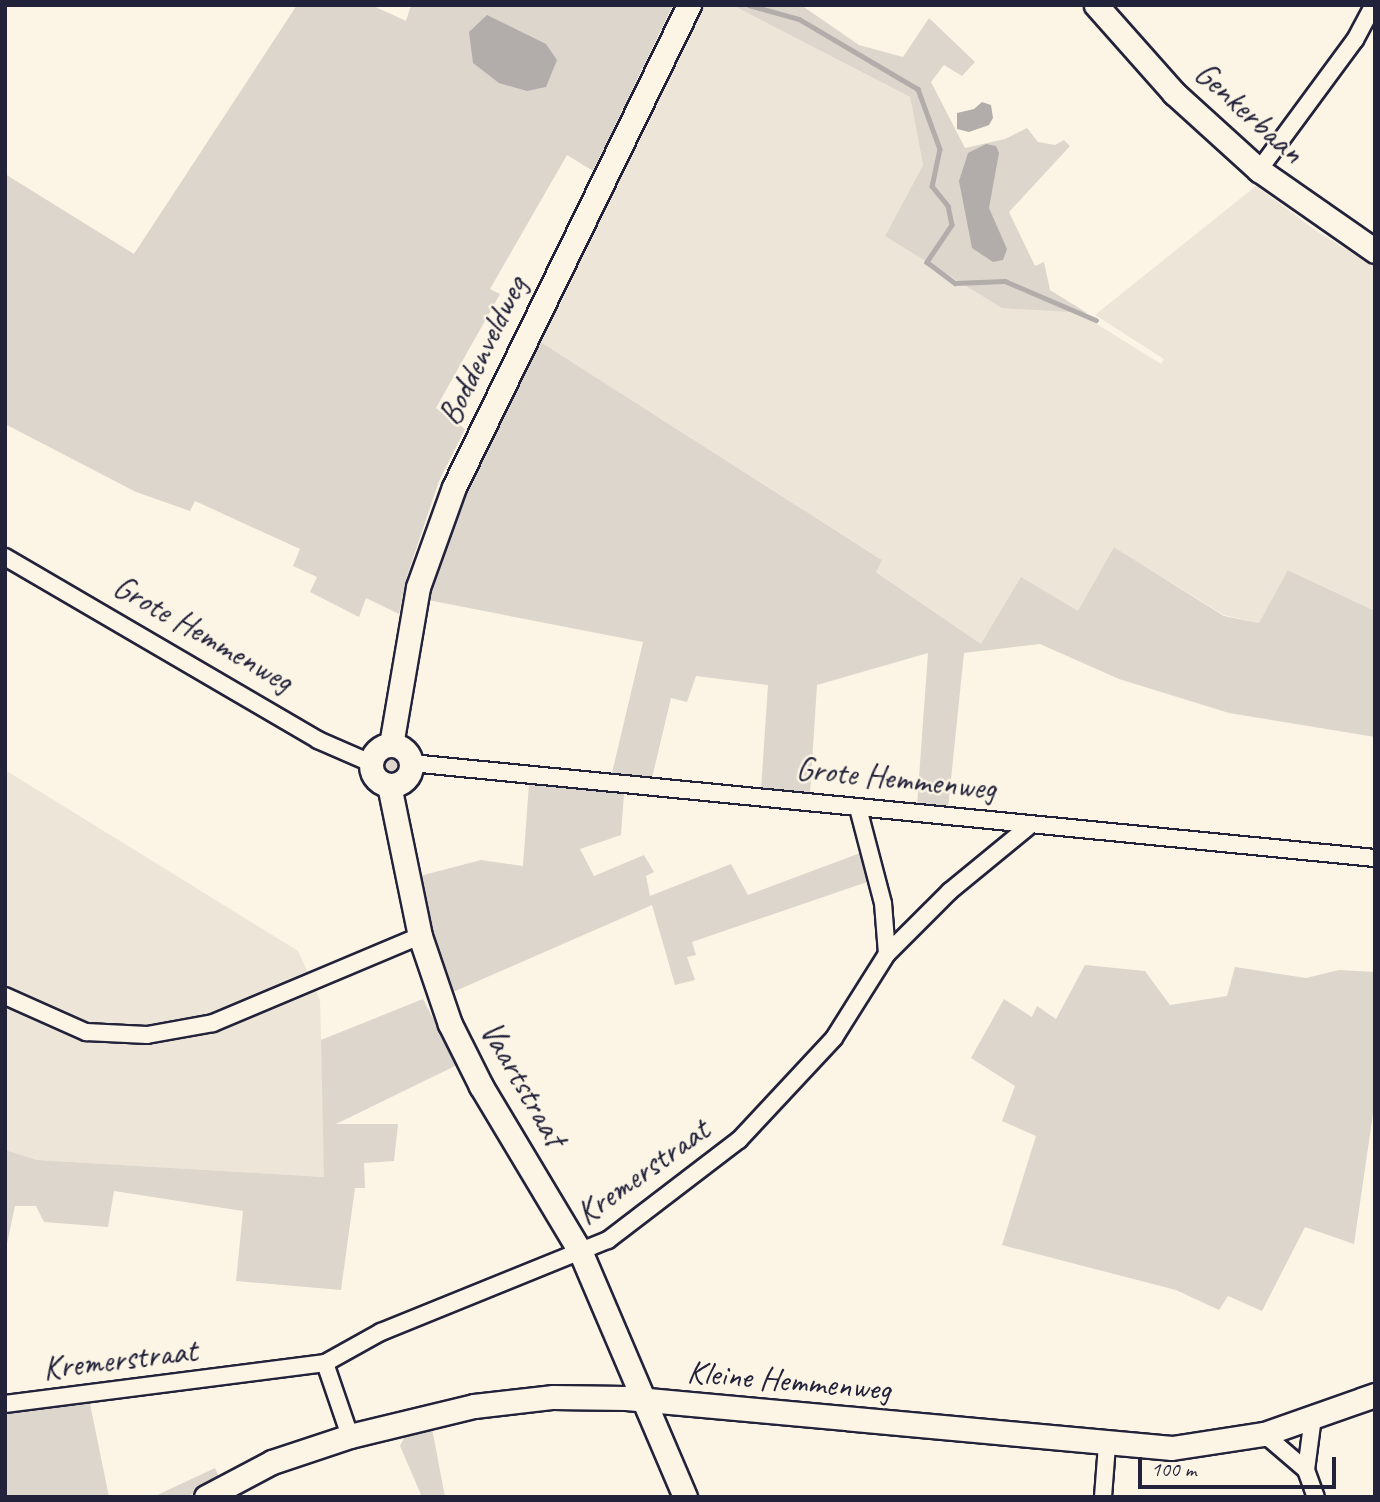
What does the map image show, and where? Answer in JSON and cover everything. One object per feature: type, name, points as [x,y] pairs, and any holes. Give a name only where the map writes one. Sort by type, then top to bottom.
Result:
[{"type":"street","name":"Boddenveldweg","points":[[391,745],[418,587],[454,487],[689,5]]},
{"type":"street","name":"Genkerbaan","points":[[1096,5],[1174,93],[1259,170],[1375,251]]},
{"type":"street","points":[[1259,170],[1355,40],[1374,5]]},
{"type":"street","name":"Grote Hemmenweg","points":[[5,557],[318,740],[371,763],[373,775],[389,785]]},
{"type":"street","points":[[371,763],[375,752],[391,745],[406,752],[411,763],[405,779],[389,785]]},
{"type":"street","name":"Grote Hemmenweg","points":[[411,763],[1028,827],[1375,858]]},
{"type":"street","name":"Vaartstraat","points":[[389,785],[421,936],[450,1024],[481,1086],[581,1253],[685,1497]]},
{"type":"street","points":[[858,808],[883,903],[887,954]]},
{"type":"street","name":"Kremerstraat","points":[[5,1404],[325,1363],[381,1332],[528,1269],[581,1253],[608,1240],[739,1140],[834,1038],[887,954],[950,891],[1017,841],[1028,827]]},
{"type":"street","points":[[5,996],[86,1032],[148,1035],[213,1023],[421,936]]},
{"type":"street","points":[[325,1363],[350,1436]]},
{"type":"street","name":"Kleine Hemmenweg","points":[[206,1497],[272,1462],[350,1436],[495,1403],[553,1397],[642,1400],[1107,1445],[1172,1448],[1264,1434],[1375,1395]]},
{"type":"street","points":[[1313,1417],[1306,1470],[1316,1497]]},
{"type":"street","points":[[1264,1434],[1306,1470]]},
{"type":"street","points":[[1103,1497],[1107,1445]]},
{"type":"shaded area","points":[[297,5],[371,5],[406,21],[411,5],[673,5],[593,171],[567,155],[490,289],[500,294],[436,408],[465,429],[439,481],[406,579],[399,614],[366,598],[359,617],[310,592],[317,577],[293,566],[300,549],[195,501],[190,511],[136,492],[5,424],[5,174],[134,254]]},
{"type":"shaded area","points":[[703,5],[732,5],[910,97],[923,165],[885,236],[1092,321],[1161,364],[1164,359],[1095,315],[1256,186],[1318,232],[1375,267],[1375,611],[1289,570],[1259,623],[1224,615],[1114,547],[1078,612],[981,644],[875,571],[881,559],[539,341]]},
{"type":"shaded area","points":[[732,5],[801,5],[859,45],[903,57],[929,18],[975,62],[962,76],[944,65],[931,82],[965,148],[1005,139],[1027,128],[1038,142],[1055,145],[1064,140],[1070,146],[1009,212],[1035,266],[1044,262],[1050,290],[1087,313],[1002,308],[885,236],[923,165],[910,97]]},
{"type":"shaded area","points":[[487,15],[546,44],[557,60],[546,87],[527,91],[499,83],[473,63],[469,32]]},
{"type":"shaded area","points":[[982,102],[991,105],[993,118],[989,125],[969,132],[957,129],[957,113],[974,109]]},
{"type":"shaded area","points":[[986,144],[996,146],[999,153],[989,208],[1007,249],[1003,260],[993,262],[972,248],[959,181],[968,153]]},
{"type":"shaded area","points":[[539,341],[882,560],[876,572],[981,644],[1021,577],[1078,611],[1114,547],[1224,616],[1259,623],[1288,570],[1375,611],[1375,737],[1229,713],[1119,679],[1040,644],[964,653],[948,808],[917,805],[928,653],[817,685],[810,793],[761,790],[768,685],[696,676],[687,702],[671,698],[652,778],[612,773],[643,642],[428,600],[441,546],[478,456]]},
{"type":"shaded area","points":[[386,753],[396,753],[403,760],[403,770],[396,777],[386,777],[379,770],[379,760]]},
{"type":"shaded area","points":[[5,770],[298,951],[320,1000],[325,1177],[36,1160],[5,1150]]},
{"type":"shaded area","points":[[529,784],[624,793],[621,835],[580,849],[594,876],[644,855],[654,872],[646,876],[650,896],[731,864],[748,895],[863,852],[870,881],[692,942],[696,955],[687,957],[695,980],[675,985],[652,905],[453,992],[431,927],[420,876],[481,860],[523,866]]},
{"type":"shaded area","points":[[1085,965],[1145,971],[1170,1005],[1227,996],[1235,967],[1306,978],[1339,970],[1375,972],[1375,1100],[1354,1244],[1305,1227],[1262,1311],[1228,1296],[1219,1310],[1176,1290],[1002,1245],[1036,1136],[1002,1121],[1015,1086],[971,1058],[1004,999],[1032,1017],[1037,1006],[1056,1019]]},
{"type":"shaded area","points":[[423,999],[457,1065],[336,1124],[398,1124],[394,1161],[364,1163],[365,1188],[355,1188],[341,1290],[236,1281],[243,1211],[114,1191],[108,1227],[44,1222],[36,1206],[15,1206],[5,1253],[5,1150],[37,1160],[324,1177],[321,1040]]},
{"type":"shaded area","points":[[89,1399],[109,1497],[5,1497],[5,1410]]},
{"type":"shaded area","points":[[431,1423],[445,1497],[422,1497],[400,1446],[409,1428]]},
{"type":"shaded area","points":[[215,1468],[219,1477],[187,1497],[153,1497]]},
{"type":"waterway","points":[[749,5],[799,19],[918,89],[940,149],[932,186],[948,206],[952,225],[927,262],[955,283],[1005,281],[1096,320]]}]
